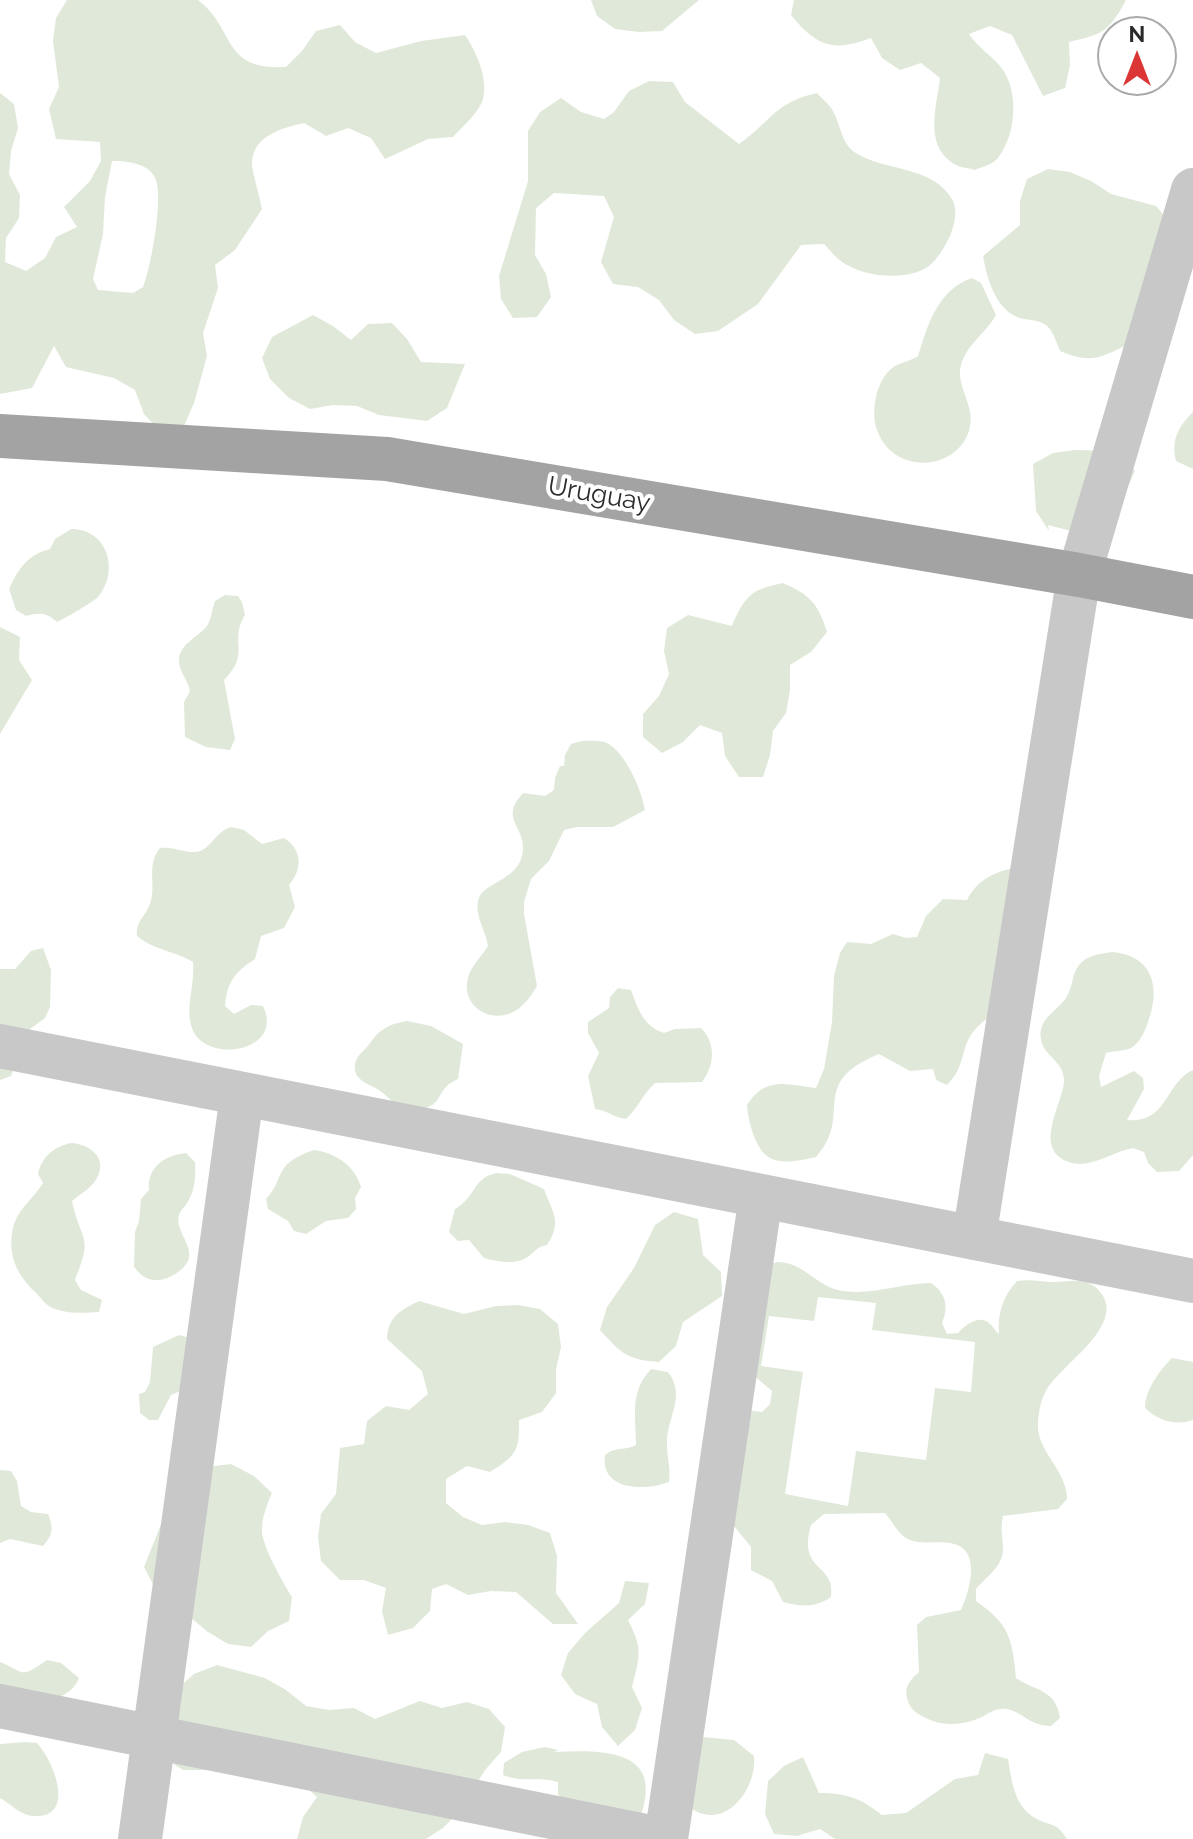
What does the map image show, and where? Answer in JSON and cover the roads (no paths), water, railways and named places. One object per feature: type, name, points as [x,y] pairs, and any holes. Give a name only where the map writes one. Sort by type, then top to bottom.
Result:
[{"type":"main road","name":"Uruguay","points":[[0,436],[387,459],[1079,575],[1193,597]]},
{"type":"street","points":[[974,1238],[1079,575],[1193,190]]},
{"type":"street","points":[[0,1046],[1193,1281]]},
{"type":"street","points":[[140,1839],[242,1095]]},
{"type":"street","points":[[0,1706],[663,1839],[761,1196]]}]
